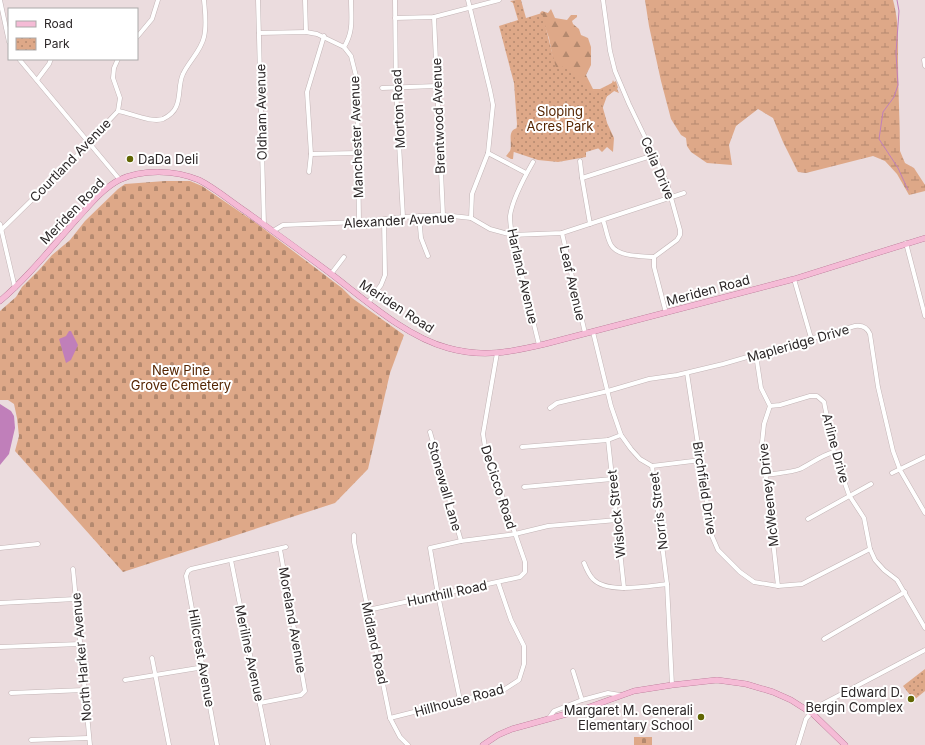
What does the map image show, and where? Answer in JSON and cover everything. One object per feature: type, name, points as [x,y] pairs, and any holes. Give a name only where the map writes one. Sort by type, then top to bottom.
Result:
[{"type":"main road","name":"Meriden Road","points":[[0,301],[15,288],[105,190],[120,180],[136,174],[158,172],[183,175],[197,179],[208,185],[273,231],[368,303],[410,331],[442,346],[468,352],[497,354],[593,332],[794,279],[925,238]]},
{"type":"main road","points":[[483,745],[492,738],[509,730],[586,709],[620,695],[644,689],[718,680],[742,683],[784,696],[811,712],[845,745]]},
{"type":"street","points":[[0,0],[8,37]]},
{"type":"street","points":[[138,36],[152,19],[158,0]]},
{"type":"street","points":[[118,111],[156,120],[164,118],[174,110],[178,102],[183,75],[198,52],[204,38],[206,25],[204,0]]},
{"type":"street","name":"Oldham Avenue","points":[[258,0],[264,225]]},
{"type":"street","points":[[304,0],[306,32]]},
{"type":"street","points":[[259,33],[306,32],[324,36],[344,47],[350,37],[351,0]]},
{"type":"street","name":"Morton Road","points":[[395,0],[396,88],[403,217]]},
{"type":"street","points":[[468,0],[493,105],[488,153],[472,194],[471,218]]},
{"type":"street","points":[[395,18],[434,17],[499,0]]},
{"type":"street","name":"Celia Drive","points":[[602,0],[610,51],[615,71],[628,104],[667,183],[680,230],[680,235],[677,240],[654,257]]},
{"type":"street","name":"Brentwood Avenue","points":[[434,17],[443,215]]},
{"type":"street","points":[[309,172],[310,154],[307,92],[324,36]]},
{"type":"street","name":"Manchester Avenue","points":[[344,47],[351,56],[356,80],[359,222]]},
{"type":"street","points":[[20,60],[120,180]]},
{"type":"street","points":[[37,80],[51,60]]},
{"type":"street","name":"Courtland Avenue","points":[[1,230],[90,143],[118,111],[120,98],[113,78],[114,68],[118,60]]},
{"type":"street","points":[[924,60],[925,66]]},
{"type":"street","points":[[382,88],[436,86]]},
{"type":"street","points":[[310,154],[357,153]]},
{"type":"street","points":[[488,153],[526,173]]},
{"type":"street","points":[[582,178],[654,155]]},
{"type":"street","points":[[580,161],[590,224]]},
{"type":"street","name":"Harland Avenue","points":[[533,162],[526,173],[510,217],[512,235],[539,345]]},
{"type":"street","name":"Alexander Avenue","points":[[273,231],[283,225],[359,222],[403,217],[443,215],[471,218],[490,229],[512,235],[562,233],[684,193]]},
{"type":"street","points":[[419,216],[421,238],[428,256]]},
{"type":"street","points":[[368,303],[381,285],[385,275],[384,220]]},
{"type":"street","points":[[603,220],[611,245],[614,249],[620,252],[654,257],[654,267],[666,313]]},
{"type":"street","points":[[0,224],[15,288]]},
{"type":"street","name":"Leaf Avenue","points":[[562,233],[585,333]]},
{"type":"street","points":[[906,243],[925,316]]},
{"type":"street","points":[[331,274],[344,257]]},
{"type":"street","points":[[794,279],[810,338]]},
{"type":"street","name":"Mapleridge Drive","points":[[550,408],[557,403],[608,391],[649,379],[687,373],[756,355],[810,338],[855,326],[862,326],[868,331],[878,387],[900,470],[925,513]]},
{"type":"street","name":"Norris Street","points":[[593,332],[611,406],[621,435],[636,454],[652,466],[667,584],[672,685]]},
{"type":"street","name":"DeCicco Road","points":[[497,354],[483,434],[485,447],[525,562],[525,572]]},
{"type":"street","points":[[756,355],[761,388],[770,406]]},
{"type":"street","name":"Birchfield Drive","points":[[687,373],[712,536],[718,550],[740,572],[754,582],[778,586],[802,584],[870,549]]},
{"type":"street","name":"Arline Drive","points":[[770,406],[780,405],[810,396],[818,396],[824,402],[834,452],[850,495],[864,518],[870,549],[875,560],[884,570],[897,580],[925,628]]},
{"type":"street","name":"McWeeney Drive","points":[[770,406],[764,424],[762,443],[778,586]]},
{"type":"street","name":"Stonewall Lane","points":[[430,432],[461,541]]},
{"type":"street","points":[[522,447],[608,440],[621,435]]},
{"type":"street","name":"Wislock Street","points":[[608,440],[624,588]]},
{"type":"street","points":[[766,475],[798,470],[824,455],[834,452]]},
{"type":"street","points":[[892,474],[925,457]]},
{"type":"street","points":[[652,466],[701,460]]},
{"type":"street","points":[[524,488],[612,479]]},
{"type":"street","points":[[808,519],[871,484]]},
{"type":"street","points":[[460,700],[438,595],[430,548],[461,541],[514,534],[548,526],[617,520]]},
{"type":"street","name":"Midland Road","points":[[354,536],[390,718],[400,737],[408,745]]},
{"type":"street","points":[[0,548],[38,544]]},
{"type":"street","points":[[231,560],[280,549],[286,546]]},
{"type":"street","name":"Moreland Avenue","points":[[260,703],[301,695],[305,692],[280,549]]},
{"type":"street","name":"Hillcrest Avenue","points":[[217,745],[204,667],[186,576],[188,571],[191,569],[231,560]]},
{"type":"street","name":"Meriline Avenue","points":[[231,560],[268,745]]},
{"type":"street","points":[[584,563],[594,580],[606,586],[624,588],[667,584]]},
{"type":"street","name":"North Harker Avenue","points":[[73,569],[88,738],[90,745]]},
{"type":"street","name":"Hunthill Road","points":[[368,610],[520,577],[525,572]]},
{"type":"street","name":"Hillhouse Road","points":[[390,718],[506,689],[519,680],[524,664],[524,646],[512,620],[498,582]]},
{"type":"street","points":[[824,639],[905,592]]},
{"type":"street","points":[[0,603],[75,599]]},
{"type":"street","points":[[0,647],[80,644]]},
{"type":"street","points":[[798,745],[805,723],[811,712],[816,708],[925,650]]},
{"type":"street","points":[[152,658],[169,745]]},
{"type":"street","points":[[125,680],[204,667]]},
{"type":"street","points":[[573,671],[582,700]]},
{"type":"street","points":[[11,693],[84,690]]},
{"type":"street","points":[[549,718],[554,711],[582,700],[608,693],[620,695]]},
{"type":"street","points":[[30,740],[88,738]]},
{"type":"green space","name":"Sloping Acres Park","points":[[521,0],[526,18],[542,13],[556,68],[567,66],[595,95],[612,83],[613,80],[619,93],[614,91],[601,101],[613,144],[586,152],[586,157],[558,162],[538,160],[511,151],[517,124],[514,83],[499,26],[518,20],[513,3],[510,1]]},
{"type":"green space","points":[[645,0],[893,0],[898,30],[900,151],[905,163],[914,168],[925,185],[925,191],[909,195],[897,174],[885,161],[873,156],[806,173],[798,172],[773,118],[758,109],[736,126],[729,145],[732,165],[707,163],[691,152],[687,146],[686,138],[681,135],[671,119],[661,81]]},
{"type":"green space","points":[[551,9],[555,18],[567,20],[571,15],[577,15],[577,17],[572,21],[573,24],[579,29],[581,35],[588,38],[591,47],[591,65],[586,75],[593,89],[600,89],[616,81],[618,88],[607,96],[603,107],[603,119],[608,125],[614,138],[613,152],[607,147],[602,152],[597,147],[514,149],[513,159],[506,156],[511,148],[512,131],[518,128],[554,64],[549,38],[540,13],[542,11],[548,13]]},
{"type":"green space","name":"New Pine Grove Cemetery","points":[[190,181],[202,186],[256,223],[342,288],[352,298],[404,335],[390,373],[368,469],[335,503],[123,572],[15,451],[19,436],[14,404],[8,400],[0,400],[0,311],[16,297],[22,287],[52,255],[70,240],[85,221],[118,189],[125,184]]},
{"type":"green space","points":[[925,669],[925,691],[914,700],[903,686]]},
{"type":"green space","points":[[634,737],[652,737],[652,745],[634,745]]},
{"type":"shaded area","points":[[69,331],[71,331],[78,345],[71,360],[66,363],[59,339],[66,336]]},
{"type":"shaded area","points":[[0,404],[11,411],[14,416],[15,428],[9,454],[0,465]]},
{"type":"waterway","points":[[897,0],[899,11],[896,53],[898,85],[894,97],[883,112],[879,139],[898,168],[908,190]]},
{"type":"place","name":"DaDa Deli","points":[[130,159]]},
{"type":"place","name":"Edward D. Bergin Complex","points":[[911,699]]},
{"type":"place","name":"Margaret M. Generali Elementary School","points":[[701,717]]}]
